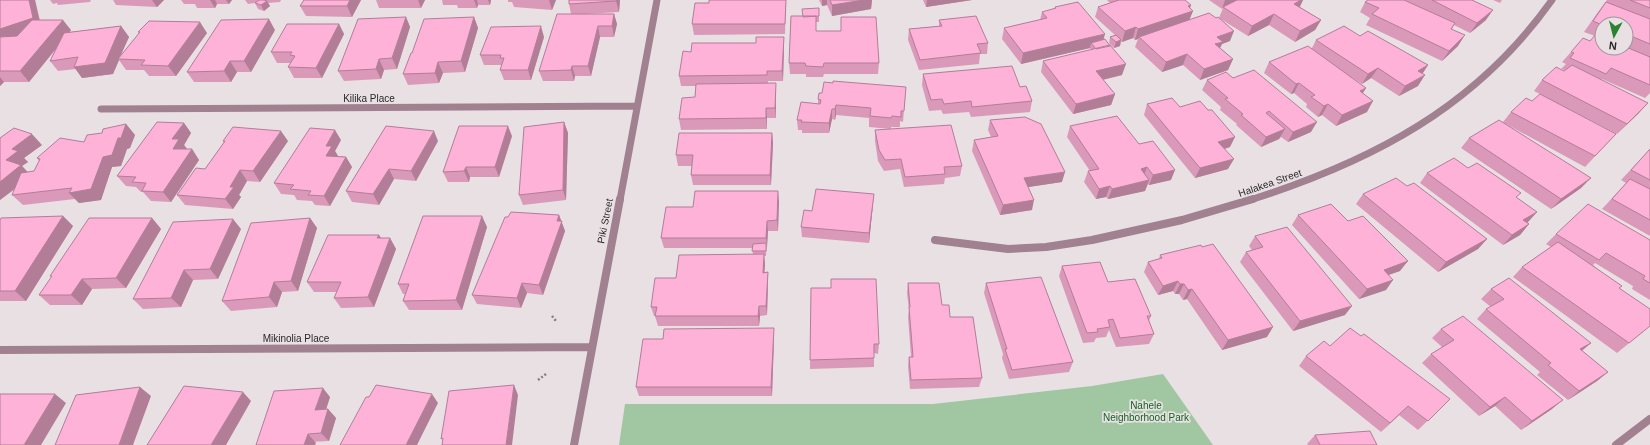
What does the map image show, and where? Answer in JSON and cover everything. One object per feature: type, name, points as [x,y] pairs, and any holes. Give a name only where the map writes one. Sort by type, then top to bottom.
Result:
[{"type":"street","name":"Piki Street","points":[[574,445],[657,0]]},
{"type":"street","name":"Halakea Street","points":[[935,240],[1018,249],[1063,244],[1152,227],[1210,213],[1309,180],[1409,132],[1444,110],[1492,71],[1530,31],[1552,0]]},
{"type":"street","name":"Kilika Place","points":[[101,109],[637,106]]},
{"type":"street","name":"Mikinolia Place","points":[[0,350],[592,347]]},
{"type":"street","points":[[1616,445],[1650,419]]},
{"type":"path","points":[[552,316],[556,321]]},
{"type":"path","points":[[538,380],[546,374]]},
{"type":"green space","name":"Nahele Neighborhood Park","points":[[1163,374],[1213,445],[619,445],[625,404],[933,404],[1092,386]]},
{"type":"building","points":[[0,0],[29,0],[33,18],[0,29]]},
{"type":"building","points":[[259,0],[267,1],[261,5],[255,3]]},
{"type":"building","points":[[304,0],[350,0],[347,6],[300,6]]},
{"type":"building","points":[[569,0],[617,0],[569,4]]},
{"type":"building","points":[[709,0],[786,0],[785,24],[692,24],[695,3],[709,3]]},
{"type":"building","points":[[830,0],[864,0],[832,5]]},
{"type":"building","points":[[1119,0],[1185,0],[1191,5],[1188,6],[1193,11],[1138,29],[1136,27],[1125,31],[1098,7]]},
{"type":"building","points":[[1237,0],[1301,0],[1294,4],[1321,20],[1300,31],[1274,14],[1252,26],[1223,7]]},
{"type":"building","points":[[1368,0],[1404,0],[1455,23],[1451,29],[1465,35],[1449,51],[1372,14],[1379,8],[1365,2]]},
{"type":"building","points":[[1432,0],[1472,0],[1493,10],[1477,23]]},
{"type":"building","points":[[1630,0],[1650,0],[1650,8]]},
{"type":"building","points":[[1078,2],[1105,34],[1023,53],[1004,28],[1047,18],[1042,12],[1056,8],[1055,7]]},
{"type":"building","points":[[1606,2],[1650,19],[1650,44],[1634,37],[1634,16],[1596,16]]},
{"type":"building","points":[[819,8],[819,16],[803,17],[802,9]]},
{"type":"building","points":[[1209,13],[1216,18],[1218,17],[1234,31],[1217,37],[1223,42],[1215,44],[1233,59],[1204,69],[1187,54],[1166,62],[1139,37]]},
{"type":"building","points":[[557,14],[614,14],[612,26],[598,26],[588,66],[572,66],[571,70],[539,71]]},
{"type":"building","points":[[791,16],[816,16],[816,31],[841,31],[841,17],[876,17],[879,63],[824,63],[823,67],[806,66],[805,63],[789,63]]},
{"type":"building","points":[[976,16],[988,43],[977,44],[981,53],[920,60],[909,29],[942,26],[939,20]]},
{"type":"building","points":[[406,17],[392,58],[379,59],[376,69],[338,71],[358,19]]},
{"type":"building","points":[[474,17],[461,61],[438,62],[435,73],[403,74],[424,19]]},
{"type":"building","points":[[269,19],[244,61],[230,61],[224,71],[187,72],[221,20]]},
{"type":"building","points":[[32,20],[63,20],[20,71],[0,71],[0,37],[17,36]]},
{"type":"building","points":[[149,21],[200,22],[168,66],[141,65],[145,60],[118,59],[140,32],[138,32]]},
{"type":"building","points":[[287,24],[339,24],[316,68],[288,67],[295,56],[290,55],[292,52],[271,52]]},
{"type":"building","points":[[121,26],[105,63],[74,67],[78,57],[50,61],[64,33]]},
{"type":"building","points":[[541,26],[528,70],[500,70],[504,58],[500,58],[501,55],[480,55],[491,27]]},
{"type":"building","points":[[1344,26],[1360,36],[1368,31],[1428,65],[1418,71],[1425,75],[1405,86],[1378,68],[1368,74],[1316,40]]},
{"type":"building","points":[[1116,35],[1121,40],[1116,42],[1110,37]]},
{"type":"building","points":[[1594,36],[1594,56],[1634,56],[1634,50],[1650,57],[1650,85],[1611,68],[1606,74],[1570,58],[1574,53],[1571,52],[1583,38],[1590,41]]},
{"type":"building","points":[[756,37],[784,37],[782,71],[767,71],[767,75],[679,76],[683,51],[691,52],[692,43],[756,43]]},
{"type":"building","points":[[1105,39],[1110,46],[1096,49],[1091,43]]},
{"type":"building","points":[[1110,45],[1126,64],[1096,71],[1115,94],[1076,104],[1043,61]]},
{"type":"building","points":[[1308,46],[1366,88],[1360,91],[1373,101],[1342,115],[1328,104],[1324,106],[1311,97],[1315,95],[1299,83],[1296,84],[1269,62]]},
{"type":"building","points":[[1572,65],[1648,103],[1627,124],[1542,80],[1556,67],[1564,71]]},
{"type":"building","points":[[1012,66],[1020,87],[1026,86],[1032,101],[972,107],[971,101],[944,104],[942,99],[931,100],[923,74]]},
{"type":"building","points":[[1254,70],[1317,122],[1293,132],[1269,111],[1266,113],[1285,129],[1266,137],[1241,115],[1243,114],[1225,99],[1228,98],[1207,80],[1226,72],[1233,78]]},
{"type":"building","points":[[833,81],[906,87],[904,111],[901,111],[901,117],[892,116],[891,118],[870,116],[871,108],[836,105],[835,109],[832,109],[829,123],[801,122],[802,120],[797,120],[801,102],[820,104],[821,100],[818,99],[819,93],[822,93],[824,82],[833,83]]},
{"type":"building","points":[[776,83],[775,108],[766,108],[766,118],[679,119],[682,98],[695,97],[696,84]]},
{"type":"building","points":[[1540,94],[1616,134],[1595,156],[1511,112],[1526,98],[1532,101]]},
{"type":"building","points":[[1172,98],[1180,107],[1200,101],[1208,110],[1212,110],[1235,137],[1218,142],[1234,159],[1200,168],[1147,104]]},
{"type":"building","points":[[1117,116],[1139,144],[1153,141],[1175,170],[1153,175],[1147,167],[1141,169],[1149,180],[1112,189],[1110,186],[1099,189],[1088,171],[1099,169],[1070,126]]},
{"type":"building","points":[[1025,117],[1041,124],[1065,172],[1024,178],[1034,200],[1003,205],[974,140],[998,136],[990,120]]},
{"type":"building","points":[[1499,120],[1591,178],[1561,199],[1469,138]]},
{"type":"building","points":[[157,122],[184,123],[172,139],[179,139],[173,149],[192,149],[163,192],[142,191],[146,183],[132,182],[136,177],[117,176]]},
{"type":"building","points":[[564,122],[563,190],[519,195],[524,127]]},
{"type":"building","points":[[126,124],[121,138],[118,138],[112,155],[103,157],[91,189],[69,193],[72,188],[12,195],[21,173],[34,171],[40,159],[37,158],[60,138],[84,142],[87,135],[102,133],[103,129]]},
{"type":"building","points":[[951,125],[962,166],[944,167],[945,174],[905,177],[901,159],[885,160],[879,150],[875,130]]},
{"type":"building","points":[[386,126],[434,131],[411,171],[389,169],[373,194],[346,191]]},
{"type":"building","points":[[459,126],[508,126],[495,167],[466,167],[464,171],[443,172]]},
{"type":"building","points":[[233,127],[281,131],[253,171],[240,170],[230,187],[234,187],[225,199],[177,195],[196,168],[205,169]]},
{"type":"building","points":[[14,128],[32,134],[12,149],[18,151],[6,160],[21,165],[0,182],[0,138]]},
{"type":"building","points":[[310,128],[335,130],[326,146],[332,146],[326,156],[346,157],[324,196],[308,195],[311,191],[290,189],[294,185],[274,183]]},
{"type":"building","points":[[679,133],[772,133],[770,175],[691,175],[693,155],[676,155]]},
{"type":"building","points":[[1650,149],[1650,180],[1631,170]]},
{"type":"building","points":[[1454,158],[1468,168],[1477,163],[1521,193],[1516,197],[1537,212],[1523,220],[1529,224],[1512,235],[1427,173]]},
{"type":"building","points":[[1396,178],[1407,186],[1414,183],[1487,239],[1446,262],[1363,194]]},
{"type":"building","points":[[1630,179],[1650,189],[1650,220],[1612,199]]},
{"type":"building","points":[[816,189],[874,194],[869,233],[801,227],[804,210],[812,211]]},
{"type":"building","points":[[695,191],[778,191],[777,220],[767,221],[766,238],[661,238],[666,207],[693,207]]},
{"type":"building","points":[[1331,204],[1348,221],[1363,216],[1408,261],[1384,270],[1393,280],[1367,289],[1298,215]]},
{"type":"building","points":[[1588,204],[1650,240],[1650,283],[1643,279],[1645,276],[1606,253],[1599,260],[1556,234]]},
{"type":"building","points":[[511,212],[559,215],[557,221],[562,221],[539,285],[522,283],[517,298],[472,295],[505,217],[508,217]]},
{"type":"building","points":[[63,216],[15,291],[0,291],[1,218]]},
{"type":"building","points":[[423,216],[482,216],[456,300],[403,301],[409,284],[398,284]]},
{"type":"building","points":[[89,218],[152,218],[116,278],[82,279],[71,295],[39,295],[52,276],[50,276]]},
{"type":"building","points":[[310,218],[291,281],[274,282],[269,297],[222,301],[251,223]]},
{"type":"building","points":[[233,219],[210,269],[184,270],[171,298],[133,299],[173,222]]},
{"type":"building","points":[[1287,227],[1352,306],[1300,321],[1246,252],[1263,247],[1255,236]]},
{"type":"building","points":[[328,235],[379,235],[377,238],[390,238],[368,297],[334,298],[341,282],[307,282]]},
{"type":"building","points":[[1558,242],[1622,286],[1619,288],[1650,309],[1650,326],[1629,343],[1522,267]]},
{"type":"building","points":[[766,243],[766,251],[752,251],[753,244]]},
{"type":"building","points":[[1213,244],[1273,327],[1228,340],[1192,289],[1188,290],[1184,284],[1180,284],[1178,281],[1163,286],[1148,262],[1162,258],[1160,255],[1201,245],[1202,247]]},
{"type":"building","points":[[764,254],[763,273],[768,272],[766,306],[759,306],[758,316],[655,316],[657,307],[651,307],[655,278],[676,278],[679,255]]},
{"type":"building","points":[[1100,262],[1108,282],[1135,279],[1151,316],[1147,316],[1154,334],[1120,338],[1113,319],[1108,320],[1110,327],[1097,329],[1098,332],[1087,333],[1062,266]]},
{"type":"building","points":[[1041,277],[1073,362],[1012,370],[1005,349],[1007,349],[986,283]]},
{"type":"building","points":[[1509,278],[1591,343],[1580,349],[1608,372],[1579,391],[1548,365],[1551,363],[1486,309],[1504,299],[1491,289]]},
{"type":"building","points":[[831,279],[876,279],[879,344],[874,344],[874,358],[810,360],[811,288],[831,288]]},
{"type":"building","points":[[908,283],[939,283],[942,305],[949,305],[950,317],[973,317],[982,378],[911,380],[909,357],[913,357]]},
{"type":"building","points":[[1463,316],[1563,400],[1532,421],[1505,397],[1490,407],[1431,354],[1454,340],[1441,329]]},
{"type":"building","points":[[774,328],[771,387],[636,387],[643,339],[663,339],[664,329]]},
{"type":"building","points":[[1350,328],[1361,336],[1364,334],[1450,399],[1428,421],[1408,406],[1390,423],[1306,356],[1324,341],[1330,346]]},
{"type":"building","points":[[376,385],[432,394],[406,445],[340,445],[366,397],[369,397]]},
{"type":"building","points":[[514,385],[506,445],[442,445],[443,438],[441,439],[449,391]]},
{"type":"building","points":[[184,386],[243,392],[211,445],[147,445]]},
{"type":"building","points":[[140,387],[119,445],[55,445],[76,395]]},
{"type":"building","points":[[323,388],[315,410],[328,409],[321,433],[308,434],[304,445],[256,445],[274,391]]},
{"type":"building","points":[[0,394],[55,394],[24,445],[0,445]]},
{"type":"building","points":[[1370,431],[1377,445],[1320,445],[1315,435]]}]
